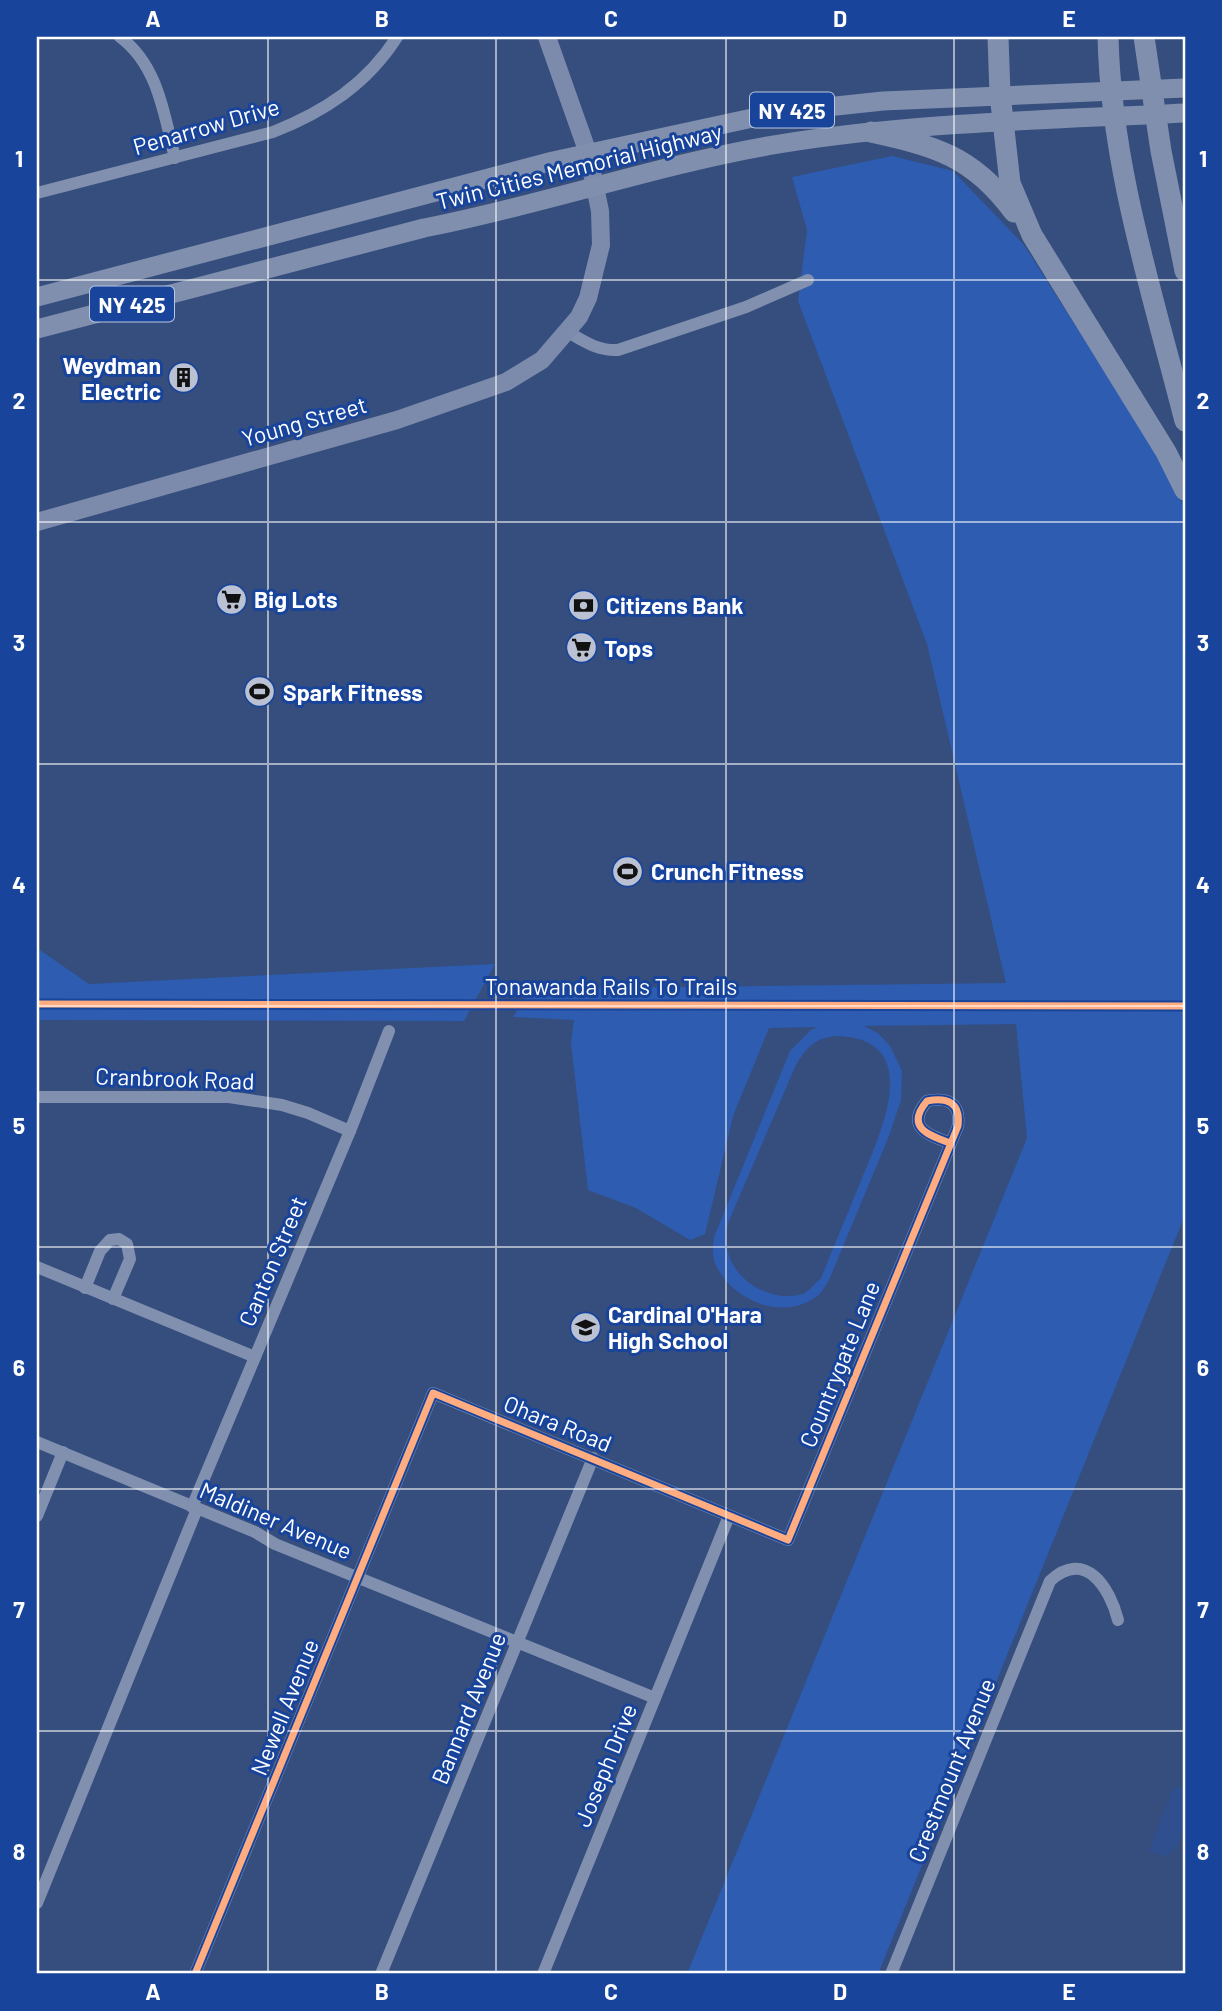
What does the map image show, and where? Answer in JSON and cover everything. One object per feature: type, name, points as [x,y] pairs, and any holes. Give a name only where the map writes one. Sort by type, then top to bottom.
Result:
[{"type":"highway","points":[[998,37],[1000,94],[1010,183],[1032,235]]},
{"type":"highway","points":[[1108,37],[1108,58],[1120,152],[1185,421]]},
{"type":"highway","points":[[1146,46],[1161,151],[1185,271]]},
{"type":"highway","points":[[871,132],[914,141],[945,152],[972,168],[992,186],[1032,235],[1166,452],[1185,490]]},
{"type":"highway","points":[[1174,221],[1185,248]]},
{"type":"main road","name":"Twin Cities Memorial Highway","points":[[37,297],[588,153],[780,112],[883,101],[1000,94],[1185,88]]},
{"type":"main road","name":"Twin Cities Memorial Highway","points":[[37,329],[424,228],[468,220],[682,165],[778,145],[930,126],[1185,113]]},
{"type":"street","points":[[120,37],[133,48],[153,76],[175,158]]},
{"type":"street","name":"Penarrow Drive","points":[[37,193],[273,132],[322,110],[358,84],[397,37]]},
{"type":"street","name":"Young Street","points":[[37,522],[387,423],[506,382],[542,360],[568,332],[589,298],[601,245],[600,211],[588,153],[547,37]]},
{"type":"street","points":[[568,332],[596,348],[618,350],[746,307],[808,281]]},
{"type":"street","name":"Canton Street","points":[[37,1902],[389,1031]]},
{"type":"street","name":"Cranbrook Road","points":[[37,1097],[229,1097],[282,1105],[350,1131]]},
{"type":"street","name":"Countrygate Lane","points":[[729,1516],[788,1540],[950,1143]]},
{"type":"street","points":[[85,1288],[100,1251],[110,1240],[118,1240],[127,1244],[130,1259],[113,1299]]},
{"type":"street","points":[[37,1267],[255,1357]]},
{"type":"street","name":"Ohara Road","points":[[407,1454],[433,1393],[729,1516]]},
{"type":"street","name":"Maldiner Avenue","points":[[37,1441],[358,1577],[655,1698]]},
{"type":"street","points":[[37,1516],[63,1452]]},
{"type":"street","name":"Newell Avenue","points":[[195,1974],[407,1454]]},
{"type":"street","name":"Bannard Avenue","points":[[382,1974],[593,1458]]},
{"type":"street","name":"Joseph Drive","points":[[543,1974],[729,1516]]},
{"type":"street","name":"Crestmount Avenue","points":[[891,1974],[1051,1581],[1062,1572],[1072,1569],[1091,1573],[1104,1584],[1113,1601],[1118,1620]]},
{"type":"shaded area","points":[[892,156],[953,171],[1024,245],[1170,474],[1185,509],[1185,1215],[878,1974],[687,1974],[1027,1138],[1016,1024],[864,1026],[878,1033],[890,1046],[902,1071],[901,1100],[889,1136],[823,1290],[818,1296],[802,1304],[773,1307],[744,1296],[722,1276],[714,1260],[714,1237],[790,1051],[817,1027],[769,1028],[733,1116],[705,1234],[690,1240],[636,1208],[588,1190],[571,1043],[574,1020],[513,1017],[531,989],[1006,983],[927,644],[798,301],[807,230],[792,177]],"holes":[[[828,1037],[864,1041],[881,1053],[889,1071],[890,1093],[877,1140],[821,1278],[803,1294],[783,1296],[770,1293],[747,1281],[738,1272],[727,1250],[728,1223],[803,1054],[811,1045]]]},
{"type":"shaded area","points":[[37,948],[89,984],[495,964],[464,1021],[37,1020]]},
{"type":"shaded area","points":[[1173,1787],[1185,1788],[1185,1817],[1178,1844],[1166,1857],[1149,1851]]},
{"type":"cycle path","name":"Tonawanda Rails To Trails","points":[[37,1004],[1185,1006]]},
{"type":"cycle path","points":[[195,1974],[433,1393],[788,1540],[958,1126],[957,1112],[951,1103],[941,1100],[927,1101],[918,1117],[919,1124],[927,1133],[950,1143]]},
{"type":"place","name":"Weydman Electric","points":[[184,378]]},
{"type":"place","name":"Big Lots","points":[[231,599]]},
{"type":"place","name":"Citizens Bank","points":[[583,605]]},
{"type":"place","name":"Tops","points":[[581,648]]},
{"type":"place","name":"Spark Fitness","points":[[260,692]]},
{"type":"place","name":"Crunch Fitness","points":[[628,871]]},
{"type":"place","name":"Cardinal O'Hara High School","points":[[585,1327]]}]
